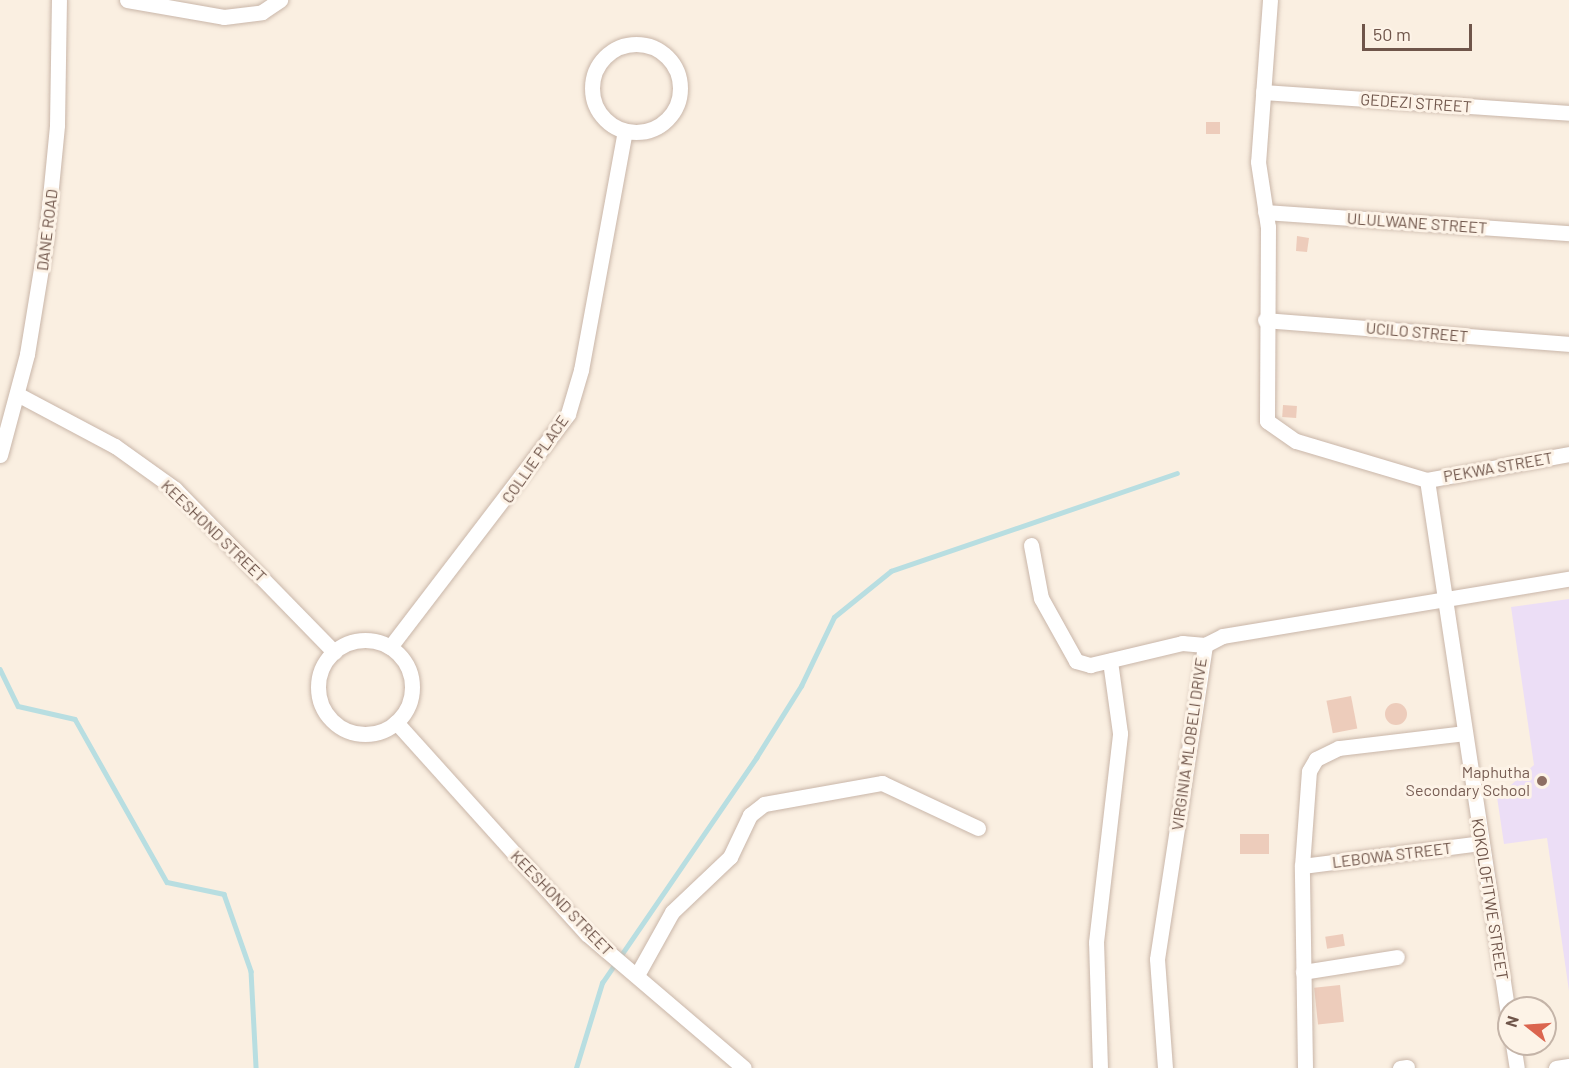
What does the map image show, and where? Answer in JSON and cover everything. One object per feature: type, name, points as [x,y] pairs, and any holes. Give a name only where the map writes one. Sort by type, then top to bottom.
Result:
[{"type":"street","name":"DANE ROAD","points":[[0,455],[17,394],[53,182],[59,0]]},
{"type":"street","points":[[126,0],[224,17],[262,12],[280,0]]},
{"type":"street","points":[[1270,0],[1258,180],[1265,212],[1265,410],[1273,430],[1426,480]]},
{"type":"street","points":[[639,43],[665,54],[677,73],[679,94],[666,120],[640,132],[625,131],[601,116],[591,88],[597,67],[611,51],[639,43]]},
{"type":"street","name":"GEDEZI STREET","points":[[1263,92],[1569,113]]},
{"type":"street","name":"COLLIE PLACE","points":[[390,647],[568,414],[625,131]]},
{"type":"street","name":"ULULWANE STREET","points":[[1265,212],[1569,233]]},
{"type":"street","name":"UCILO STREET","points":[[1265,320],[1569,344]]},
{"type":"street","name":"KEESHOND STREET","points":[[17,394],[115,446],[175,489],[334,652]]},
{"type":"street","name":"PEKWA STREET","points":[[1426,480],[1569,454]]},
{"type":"street","name":"KOKOLOFITWE STREET","points":[[1426,480],[1448,599],[1464,733],[1505,996]]},
{"type":"street","points":[[1031,545],[1041,598],[1071,654],[1083,664],[1110,661],[1182,643],[1205,645]]},
{"type":"street","name":"VIRGINIA MLOBELI DRIVE","points":[[1165,1068],[1156,959],[1205,645],[1223,636],[1569,579]]},
{"type":"street","points":[[356,641],[390,647],[406,665],[411,683],[409,701],[396,722],[359,734],[326,713],[320,674],[334,652],[356,641]]},
{"type":"street","points":[[1100,1068],[1096,942],[1120,733],[1110,661]]},
{"type":"street","name":"KEESHOND STREET","points":[[396,722],[617,961],[744,1068]]},
{"type":"street","points":[[1305,1068],[1302,866],[1304,785],[1316,759],[1339,748],[1464,733]]},
{"type":"street","points":[[636,975],[672,912],[730,857],[750,815],[764,804],[882,783],[978,828]]},
{"type":"street","name":"LEBOWA STREET","points":[[1302,866],[1481,843]]},
{"type":"street","points":[[1303,972],[1397,957]]},
{"type":"street","points":[[1556,1068],[1569,1066]]},
{"type":"street","points":[[1400,1068],[1407,1067]]},
{"type":"shaded area","name":"Maphutha Secondary School","points":[[1569,599],[1569,991],[1547,838],[1504,844],[1497,797],[1534,765],[1511,607]]},
{"type":"building","points":[[1206,122],[1220,122],[1220,134],[1206,134]]},
{"type":"building","points":[[1297,236],[1309,238],[1307,252],[1296,251]]},
{"type":"building","points":[[1283,405],[1297,406],[1296,418],[1282,417]]},
{"type":"building","points":[[1351,696],[1357,728],[1333,733],[1326,701]]},
{"type":"building","points":[[1396,703],[1404,706],[1407,714],[1404,722],[1396,725],[1388,722],[1385,714],[1388,706]]},
{"type":"building","points":[[1240,834],[1269,834],[1269,854],[1240,854]]},
{"type":"building","points":[[1343,934],[1345,946],[1327,949],[1325,937]]},
{"type":"building","points":[[1340,985],[1344,1022],[1318,1025],[1314,988]]},
{"type":"waterway","points":[[576,1068],[602,983],[756,758],[801,686],[834,617],[891,571],[1177,473]]},
{"type":"waterway","points":[[0,669],[18,706],[75,719],[167,882],[224,894],[251,971],[256,1068]]},
{"type":"place","name":"Maphutha Secondary School","points":[[1542,781]]}]
